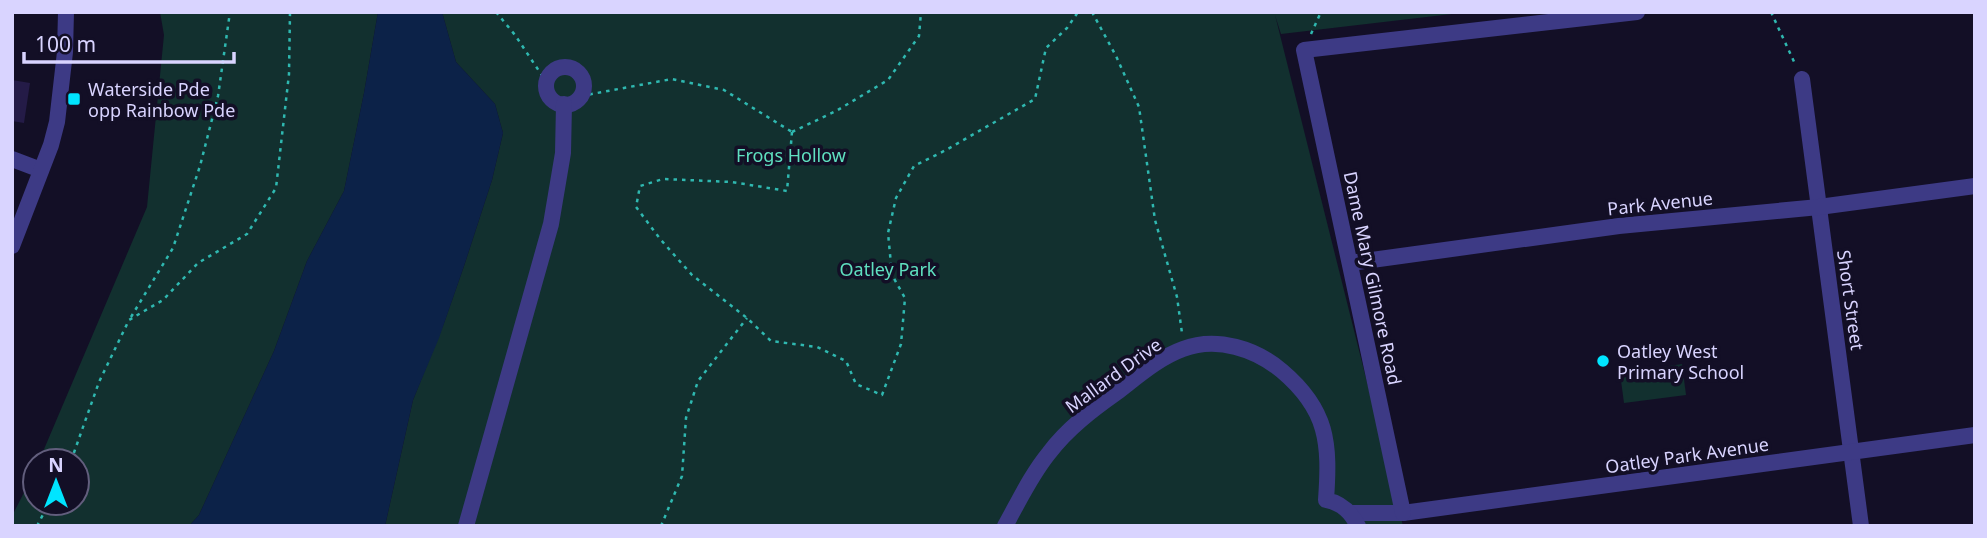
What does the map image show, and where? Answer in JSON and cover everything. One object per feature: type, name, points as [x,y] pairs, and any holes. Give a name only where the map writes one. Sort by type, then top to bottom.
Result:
[{"type":"street","points":[[12,246],[57,122],[65,52],[66,12]]},
{"type":"street","points":[[1304,50],[1637,12]]},
{"type":"street","name":"Dame Mary Gilmore Road","points":[[1304,50],[1404,513]]},
{"type":"street","points":[[563,67],[575,70],[584,85],[581,96],[573,103],[559,104],[550,97],[547,83],[552,72],[563,67]]},
{"type":"street","name":"Short Street","points":[[1802,79],[1861,526]]},
{"type":"street","points":[[466,526],[551,224],[563,153],[564,104]]},
{"type":"street","points":[[12,159],[41,170]]},
{"type":"street","name":"Park Avenue","points":[[1350,263],[1619,226],[1819,207],[1975,186]]},
{"type":"street","name":"Mallard Drive","points":[[1005,526],[1034,472],[1066,435],[1091,412],[1154,364],[1184,348],[1206,344],[1243,348],[1258,355],[1275,365],[1301,389],[1319,415],[1324,434],[1329,464],[1326,500],[1340,504],[1354,520],[1404,513]]},
{"type":"street","name":"Oatley Park Avenue","points":[[1404,513],[1975,435]]},
{"type":"street","points":[[1382,526],[1404,513]]},
{"type":"path","points":[[76,447],[99,382],[129,320],[173,247],[200,166],[218,96],[230,12]]},
{"type":"path","points":[[129,320],[163,300],[198,263],[247,234],[276,188],[289,74],[290,12]]},
{"type":"path","points":[[496,12],[547,83]]},
{"type":"path","points":[[792,132],[836,111],[888,80],[919,36],[921,12]]},
{"type":"path","points":[[792,132],[787,191],[732,182],[663,180],[640,186],[636,207],[692,275],[747,318],[771,341],[817,347],[846,361],[856,384],[882,395],[901,344],[905,298],[892,275],[888,233],[896,198],[914,166],[1035,99],[1046,48],[1067,28],[1078,12]]},
{"type":"path","points":[[1092,12],[1116,55],[1139,107],[1155,220],[1177,297],[1184,348]]},
{"type":"path","points":[[1304,50],[1321,12]]},
{"type":"path","points":[[1771,12],[1802,79]]},
{"type":"path","points":[[581,96],[672,79],[724,90],[792,132]]},
{"type":"path","points":[[661,526],[682,476],[686,418],[698,381],[747,318]]},
{"type":"green space","points":[[160,12],[378,12],[344,191],[307,261],[274,351],[199,515],[189,526],[12,526],[12,516],[21,498],[21,517],[91,517],[91,447],[45,447],[147,207],[164,35]]},
{"type":"green space","name":"Oatley Park","points":[[442,12],[1469,12],[1281,34],[1275,15],[1403,526],[385,526],[413,400],[464,266],[492,180],[503,133],[495,104],[456,62]]},
{"type":"green space","points":[[1682,364],[1686,395],[1624,403],[1620,373]]},
{"type":"water","points":[[378,12],[442,12],[456,62],[495,104],[503,133],[492,180],[464,266],[439,338],[413,400],[385,526],[189,526],[199,515],[274,351],[307,261],[344,191]]},
{"type":"building","points":[[12,80],[30,83],[24,123],[12,121]]},
{"type":"place","name":"Waterside Pde opp Rainbow Pde","points":[[74,99]]},
{"type":"place","name":"Oatley West Primary School","points":[[1603,361]]},
{"type":"park label","name":"Frogs Hollow","points":[[791,155]]}]
